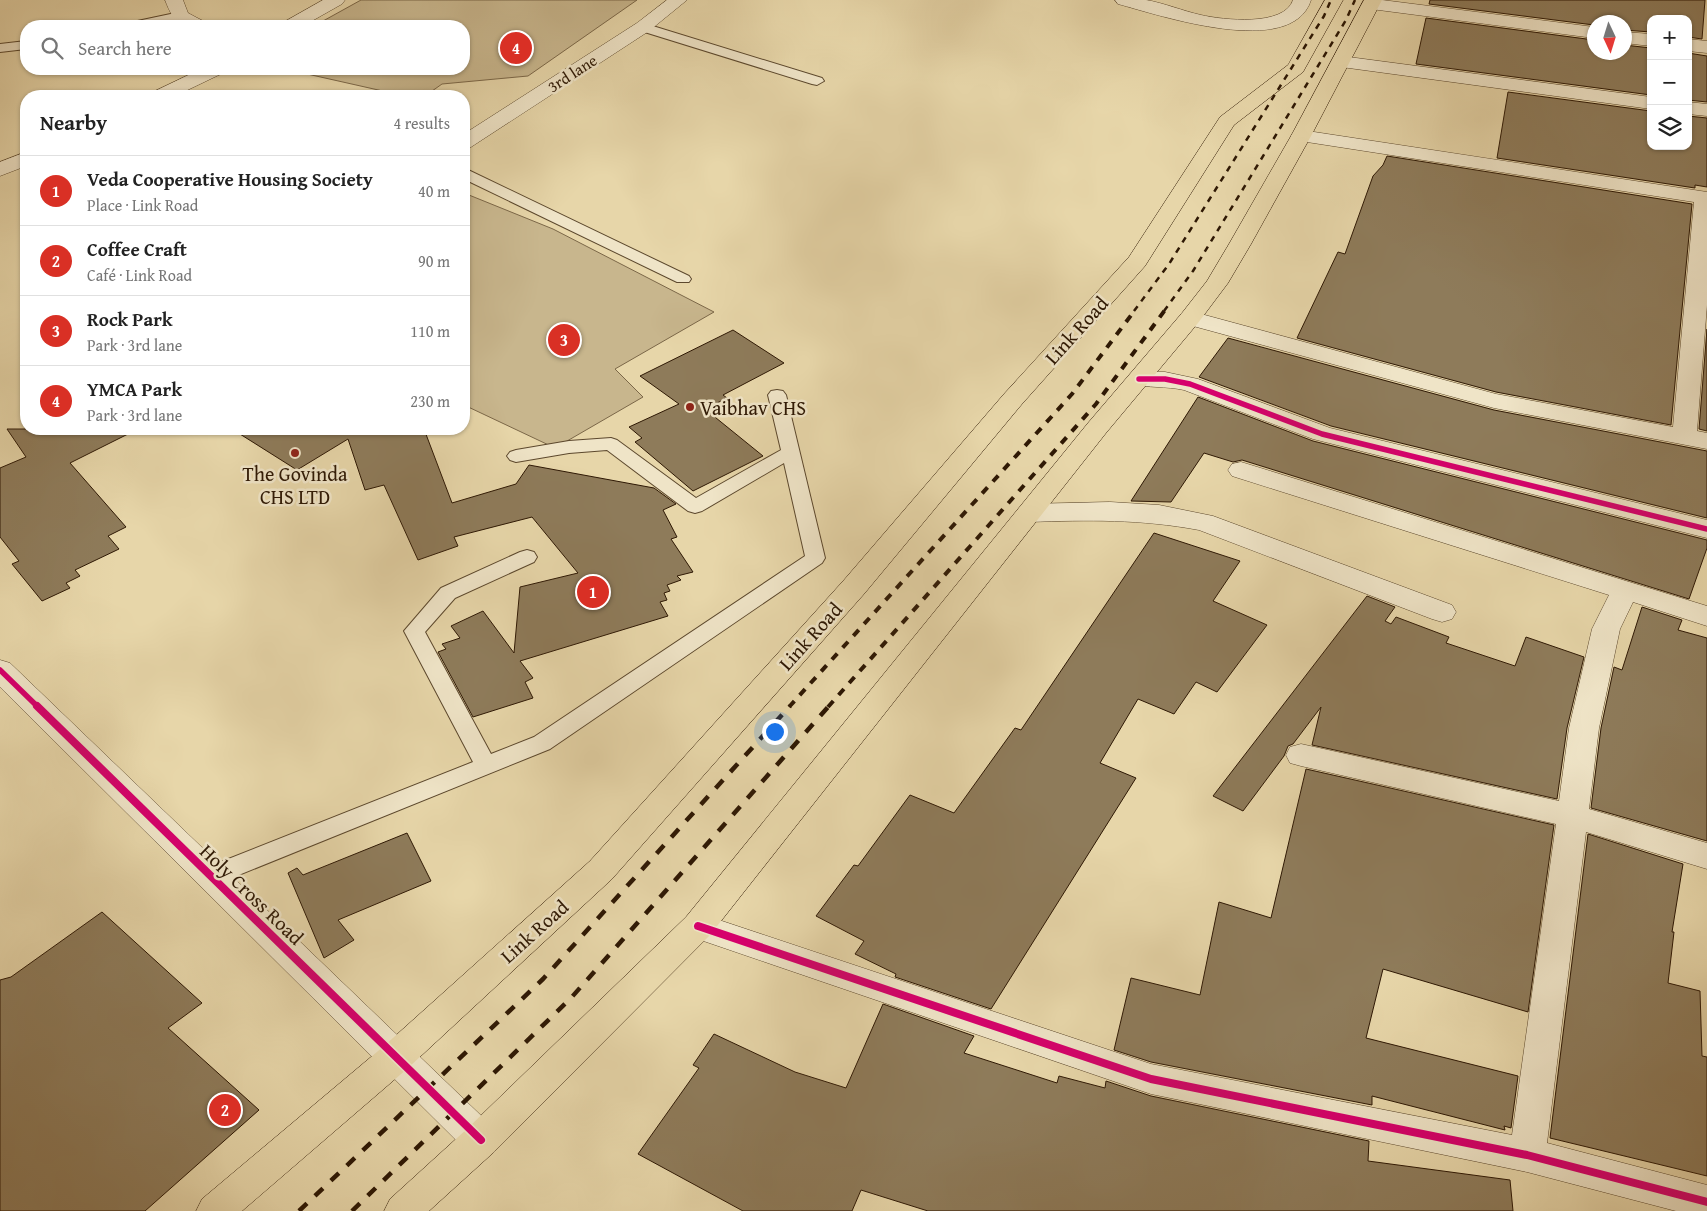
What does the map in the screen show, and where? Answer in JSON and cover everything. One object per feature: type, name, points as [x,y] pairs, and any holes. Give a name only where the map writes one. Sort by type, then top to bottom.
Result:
[{"type":"main road","name":"Link Road","points":[[215,1211],[396,1057],[601,870],[854,587],[1013,399],[1137,261],[1226,121],[1296,68],[1334,0]]},
{"type":"main road","points":[[403,1211],[481,1140],[698,926],[1029,513],[1190,318],[1217,283],[1301,136],[1372,2]]},
{"type":"street","points":[[301,20],[336,0]]},
{"type":"street","name":"3rd lane","points":[[470,139],[643,27],[678,0]]},
{"type":"street","points":[[1124,0],[1203,21],[1242,25],[1281,22],[1300,6],[1302,0]]},
{"type":"street","points":[[1372,2],[1587,32]]},
{"type":"street","points":[[177,8],[192,20]]},
{"type":"street","points":[[1632,37],[1647,39]]},
{"type":"street","points":[[1692,45],[1707,47]]},
{"type":"street","points":[[1341,62],[1647,102]]},
{"type":"street","points":[[172,90],[204,75]]},
{"type":"street","points":[[1692,108],[1707,110]]},
{"type":"street","points":[[1190,318],[1494,401],[1696,439],[1706,198],[1301,136]]},
{"type":"street","points":[[1139,379],[1165,379],[1190,384],[1322,434],[1707,529]]},
{"type":"street","points":[[1241,470],[1624,592],[1707,616]]},
{"type":"street","points":[[1029,513],[1110,511],[1159,514],[1204,522],[1442,612]]},
{"type":"street","points":[[1527,1155],[1584,728],[1606,629],[1624,592]]},
{"type":"street","name":"Holy Cross Road","points":[[0,670],[481,1140]]},
{"type":"street","points":[[1301,755],[1571,816],[1707,856]]},
{"type":"street","points":[[698,926],[1151,1079],[1527,1155],[1707,1202]]},
{"type":"lane","points":[[148,20],[177,8]]},
{"type":"lane","points":[[643,27],[817,81]]},
{"type":"lane","points":[[0,48],[20,46]]},
{"type":"lane","points":[[470,176],[683,279]]},
{"type":"lane","points":[[211,876],[542,743],[815,558],[777,395]]},
{"type":"lane","points":[[516,456],[569,447],[611,444],[696,507],[790,452]]},
{"type":"lane","points":[[486,765],[414,631],[448,593],[527,557]]},
{"type":"shaded area","points":[[361,0],[637,0],[528,76],[442,84],[434,90],[378,90],[312,75],[470,75],[470,20],[325,20]]},
{"type":"shaded area","points":[[470,195],[553,229],[714,312],[615,369],[643,397],[555,448],[470,408]]},
{"type":"building","points":[[1430,0],[1705,0],[1702,39],[1692,38],[1692,15],[1647,15],[1647,32],[1632,31],[1632,15],[1587,15],[1587,24],[1429,4]]},
{"type":"building","points":[[1426,18],[1587,39],[1587,60],[1632,60],[1632,46],[1647,48],[1647,94],[1416,64]]},
{"type":"building","points":[[1692,54],[1707,56],[1707,102],[1692,100]]},
{"type":"building","points":[[1508,92],[1647,110],[1647,150],[1692,150],[1692,116],[1707,118],[1707,187],[1695,185],[1695,188],[1497,158]]},
{"type":"building","points":[[1387,156],[1692,204],[1671,425],[1496,392],[1297,338],[1338,252],[1345,254],[1373,176],[1383,165]]},
{"type":"building","points":[[1707,329],[1707,431],[1699,429]]},
{"type":"building","name":"Vaibhav CHS","points":[[733,330],[784,363],[723,395],[727,398],[705,409],[763,456],[693,491],[635,442],[642,438],[629,427],[679,404],[640,376]]},
{"type":"building","points":[[1228,338],[1494,410],[1707,451],[1707,518],[1331,426],[1199,377]]},
{"type":"building","points":[[1198,397],[1313,441],[1707,540],[1707,548],[1689,599],[1242,460],[1233,462],[1204,453],[1171,502],[1131,501]]},
{"type":"building","points":[[7,429],[20,429],[20,435],[126,435],[70,463],[126,527],[108,536],[119,549],[75,570],[80,576],[66,583],[70,588],[42,601],[12,564],[19,561],[0,537],[0,468],[26,457]]},
{"type":"building","points":[[242,435],[426,435],[452,503],[516,484],[529,465],[654,488],[676,504],[663,510],[677,537],[671,539],[693,572],[677,576],[681,580],[667,585],[670,591],[664,593],[667,600],[660,602],[668,616],[520,661],[533,678],[525,682],[533,698],[473,717],[438,652],[446,649],[442,644],[460,638],[451,626],[483,611],[514,653],[520,587],[578,573],[532,517],[454,537],[458,546],[418,560],[384,485],[365,490],[348,439],[297,470]]},
{"type":"building","points":[[1154,533],[1240,561],[1213,601],[1267,625],[1217,692],[1196,682],[1174,714],[1138,699],[1100,763],[1136,778],[991,1009],[895,977],[896,974],[855,954],[864,941],[816,916],[854,865],[858,866],[910,795],[954,813],[1015,728],[1021,730]]},
{"type":"building","points":[[1367,596],[1395,607],[1385,621],[1391,624],[1396,617],[1449,637],[1446,643],[1515,666],[1526,637],[1584,657],[1567,728],[1557,799],[1312,745],[1321,707],[1293,744],[1288,746],[1284,756],[1243,811],[1213,796]]},
{"type":"building","points":[[1642,607],[1682,620],[1678,630],[1707,638],[1707,841],[1591,808],[1601,728],[1614,667],[1622,670]]},
{"type":"building","points":[[1306,769],[1554,825],[1528,1012],[1383,969],[1366,1038],[1518,1076],[1511,1128],[1504,1126],[1505,1130],[1372,1096],[1372,1105],[1151,1062],[1114,1050],[1131,978],[1200,995],[1219,902],[1271,918]]},
{"type":"building","points":[[407,833],[431,881],[338,920],[354,940],[324,958],[288,873],[297,868],[303,875]]},
{"type":"building","points":[[1588,834],[1683,864],[1672,932],[1674,932],[1668,983],[1700,991],[1702,1056],[1707,1057],[1707,1176],[1550,1138]]},
{"type":"building","points":[[102,912],[202,1003],[168,1028],[259,1110],[145,1211],[0,1211],[0,980],[11,977]]},
{"type":"building","points":[[883,1004],[974,1036],[964,1053],[1057,1083],[1059,1076],[1105,1088],[1106,1081],[1151,1096],[1369,1141],[1368,1161],[1510,1180],[1513,1211],[928,1211],[861,1190],[852,1211],[743,1211],[638,1154],[699,1068],[693,1065],[714,1034],[795,1072],[846,1088]]},
{"type":"railway","points":[[1134,311],[1169,264],[1324,16],[1331,0]]},
{"type":"railway","points":[[1164,311],[1193,271],[1346,20],[1355,0]]},
{"type":"railway","points":[[789,707],[1072,394],[1135,310]]},
{"type":"railway","points":[[828,707],[1096,404],[1165,310]]},
{"type":"railway","points":[[299,1211],[543,979],[790,706]]},
{"type":"railway","points":[[352,1211],[571,998],[829,706]]},
{"type":"cycle path","points":[[1139,379],[1165,379],[1190,384],[1322,434],[1707,529]]},
{"type":"cycle path","points":[[0,670],[481,1140]]},
{"type":"cycle path","points":[[698,926],[1151,1079],[1527,1155],[1707,1202]]},
{"type":"place","name":"YMCA Park","points":[[516,48]]},
{"type":"place","name":"Rock Park","points":[[564,340]]},
{"type":"place","name":"Vaibhav CHS","points":[[690,407]]},
{"type":"place","name":"The Govinda CHS LTD","points":[[295,453]]},
{"type":"place","name":"Veda Cooperative Housing Society","points":[[593,592]]},
{"type":"place","name":"Coffee Craft","points":[[225,1110]]}]
